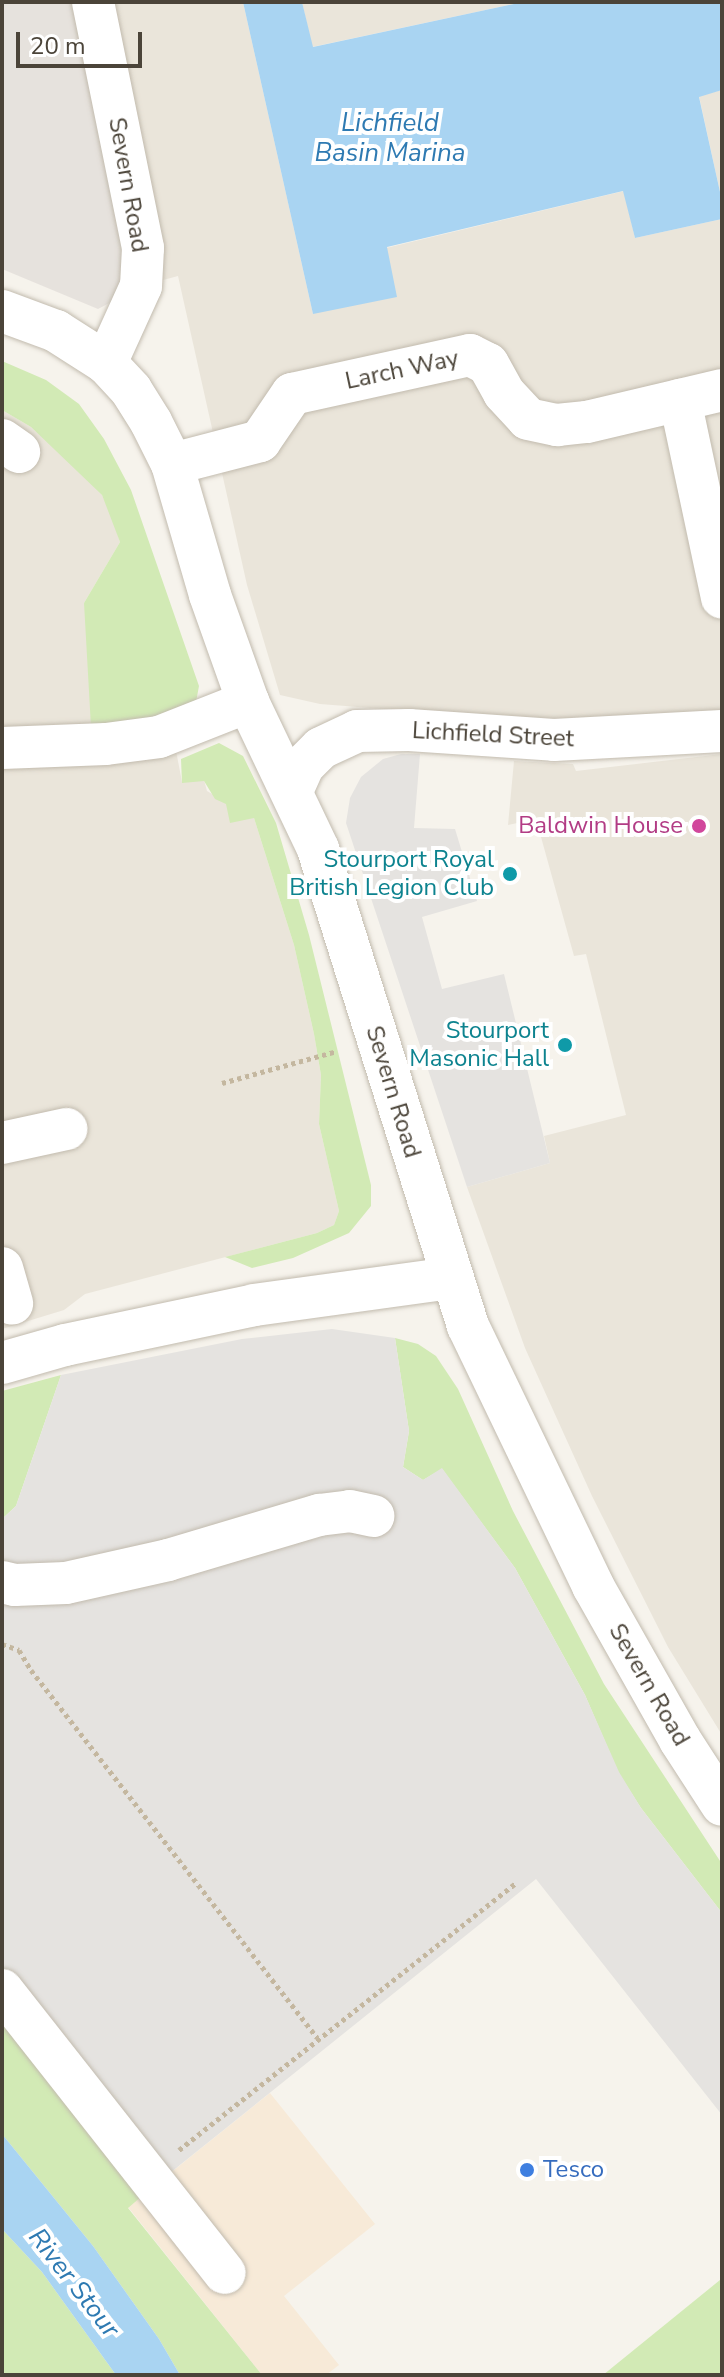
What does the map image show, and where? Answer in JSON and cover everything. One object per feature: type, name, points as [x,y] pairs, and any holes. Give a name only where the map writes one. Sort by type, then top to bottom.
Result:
[{"type":"street","name":"Severn Road","points":[[93,2],[143,248],[141,286],[106,363]]},
{"type":"street","name":"Severn Road","points":[[2,311],[56,331],[106,363],[131,390],[172,464],[210,595],[248,702],[322,860],[450,1278],[492,1381],[593,1586],[659,1705],[722,1805]]},
{"type":"street","name":"Larch Way","points":[[172,464],[260,441],[292,394],[470,355],[488,364],[504,393],[528,419],[557,425],[587,422],[722,390]]},
{"type":"street","points":[[680,400],[722,598]]},
{"type":"street","points":[[2,748],[106,744],[159,737],[248,702]]},
{"type":"street","name":"Lichfield Street","points":[[292,791],[303,766],[321,748],[357,731],[409,730],[554,740],[722,731]]},
{"type":"street","points":[[2,1143],[66,1129]]},
{"type":"street","points":[[2,1363],[65,1345],[254,1305],[450,1278]]},
{"type":"street","points":[[2,1582],[66,1583],[168,1560],[319,1515],[350,1511],[373,1516]]},
{"type":"street","points":[[2,1990],[225,2273]]},
{"type":"path","points":[[222,1083],[377,1040]]},
{"type":"path","points":[[2,1644],[19,1650],[317,2038]]},
{"type":"path","points":[[146,2176],[517,1882]]},
{"type":"shaded area","points":[[2,2],[93,2],[141,286],[98,309],[2,269]]},
{"type":"shaded area","points":[[93,2],[243,2],[313,314],[386,248],[624,191],[635,238],[722,219],[722,713],[522,720],[320,704],[280,695],[247,585],[178,276],[141,286]]},
{"type":"shaded area","points":[[302,2],[523,2],[312,47]]},
{"type":"shaded area","points":[[722,90],[722,201],[699,96]]},
{"type":"shaded area","points":[[2,410],[31,427],[102,495],[120,542],[84,603],[169,714],[182,782],[204,780],[207,791],[254,818],[294,945],[314,1034],[321,1075],[319,1124],[339,1211],[334,1225],[317,1233],[85,1294],[64,1310],[2,1329]]},
{"type":"shaded area","points":[[401,754],[420,754],[414,828],[455,829],[477,901],[422,917],[442,989],[504,974],[550,1163],[467,1187],[346,823],[350,798],[361,777],[383,759]]},
{"type":"shaded area","points":[[722,754],[722,1735],[668,1647],[592,1496],[525,1348],[467,1187],[550,1163],[544,1136],[626,1115],[586,954],[574,956],[536,819],[508,825],[514,761],[573,764],[576,771]]},
{"type":"shaded area","points":[[332,1329],[395,1338],[409,1431],[403,1467],[423,1480],[442,1468],[515,1568],[585,1695],[619,1772],[641,1808],[722,1913],[722,2115],[536,1879],[155,2185],[2,1990],[2,1519],[16,1506],[61,1375],[242,1339]]},
{"type":"shaded area","points":[[270,2093],[375,2224],[284,2296],[339,2365],[326,2375],[262,2375],[128,2207]]},
{"type":"green space","points":[[2,361],[46,380],[79,404],[104,439],[131,490],[199,686],[196,702],[183,709],[133,723],[91,727],[84,603],[120,542],[102,495],[31,427],[2,410]]},
{"type":"green space","points":[[219,743],[243,756],[276,823],[309,935],[371,1185],[371,1206],[349,1233],[293,1258],[252,1268],[225,1257],[317,1233],[334,1225],[339,1211],[319,1124],[321,1075],[314,1034],[294,945],[254,818],[230,823],[226,804],[215,799],[204,781],[182,783],[181,759]]},
{"type":"green space","points":[[395,1338],[418,1344],[436,1356],[458,1389],[513,1511],[604,1684],[722,1864],[722,1913],[641,1808],[618,1772],[585,1695],[515,1568],[442,1469],[423,1480],[403,1467],[409,1431]]},
{"type":"green space","points":[[61,1375],[16,1506],[2,1519],[2,1391]]},
{"type":"green space","points":[[2,1990],[155,2185],[128,2208],[262,2375],[180,2375],[159,2339],[93,2246],[2,2134]]},
{"type":"green space","points":[[2,2229],[42,2272],[116,2375],[2,2375]]},
{"type":"green space","points":[[720,2280],[722,2375],[603,2375]]},
{"type":"water","name":"Lichfield Basin Marina","points":[[243,2],[302,2],[313,47],[523,2],[722,2],[722,90],[699,97],[722,201],[722,219],[635,238],[623,191],[387,247],[397,297],[313,314]]},
{"type":"water","name":"River Stour","points":[[2,2134],[93,2246],[159,2339],[180,2375],[116,2375],[42,2272],[2,2229]]},
{"type":"place","name":"Baldwin House","points":[[699,826]]},
{"type":"place","name":"Stourport Royal British Legion Club","points":[[510,874]]},
{"type":"place","name":"Stourport Masonic Hall","points":[[565,1045]]},
{"type":"place","name":"Tesco","points":[[527,2170]]}]
